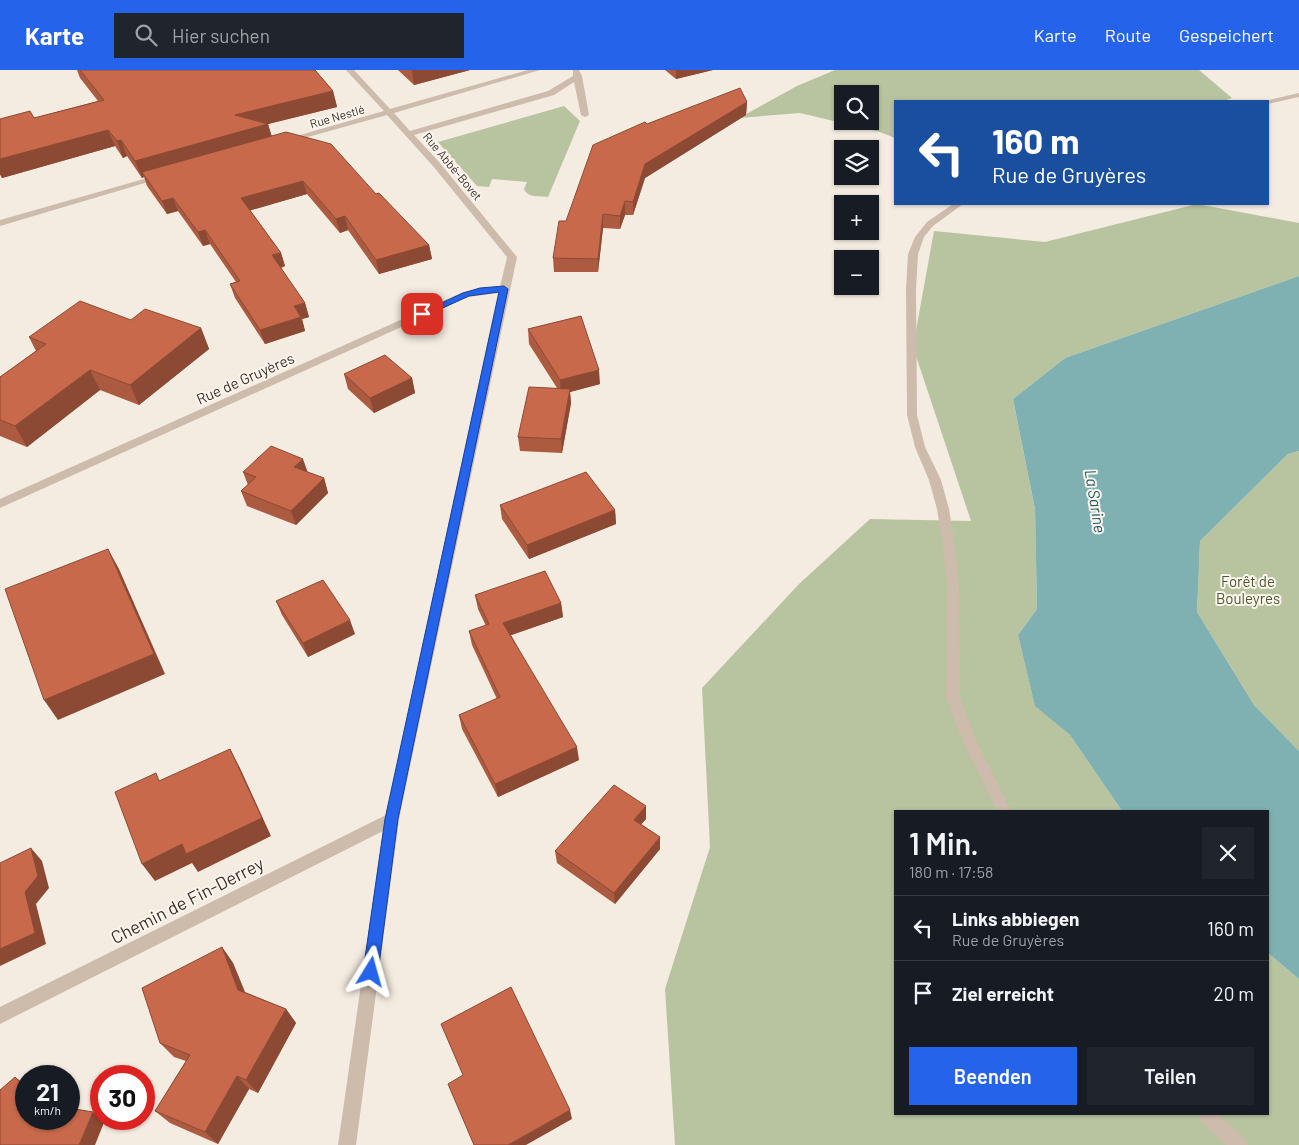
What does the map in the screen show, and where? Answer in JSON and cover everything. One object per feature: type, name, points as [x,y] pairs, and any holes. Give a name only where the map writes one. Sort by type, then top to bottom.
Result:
[{"type":"street","name":"Rue Abbé-Bovet","points":[[350,70],[436,164],[512,258],[504,289]]},
{"type":"street","name":"Rue Nestlé","points":[[279,144],[536,70]]},
{"type":"street","points":[[409,134],[551,93],[577,73],[585,115]]},
{"type":"street","points":[[1269,102],[1299,95]]},
{"type":"street","points":[[0,223],[175,173]]},
{"type":"street","points":[[957,205],[934,219],[924,230],[917,241],[913,254],[911,400],[915,431],[935,480],[944,509],[954,584],[953,698],[967,735],[1004,810]]},
{"type":"street","points":[[347,1145],[392,819],[504,289]]},
{"type":"street","name":"Rue de Gruyères","points":[[0,504],[466,294],[504,289]]},
{"type":"street","name":"Chemin de Fin-Derrey","points":[[0,1016],[392,819]]},
{"type":"street","points":[[1207,1115],[1239,1145]]},
{"type":"green space","points":[[835,70],[1199,70],[1232,98],[1227,100],[894,100],[894,138],[872,130],[879,130],[879,85],[834,85],[834,121],[800,113],[739,118],[797,86]]},
{"type":"green space","points":[[564,106],[580,121],[548,197],[528,194],[524,189],[527,182],[492,179],[489,187],[477,186],[438,142]]},
{"type":"green space","points":[[1193,205],[1202,205],[1299,223],[1299,276],[1065,358],[1013,399],[1035,509],[1037,609],[1018,635],[1035,705],[1070,735],[1121,810],[894,810],[894,1115],[1269,1115],[1269,954],[1299,979],[1299,1145],[675,1145],[665,989],[710,847],[702,688],[799,584],[870,519],[971,521],[913,347],[934,231],[1045,242]]},
{"type":"green space","name":"Forêt de Bouleyres","points":[[1299,451],[1299,751],[1254,705],[1197,612],[1200,541],[1288,454]]},
{"type":"water","name":"La Sarine","points":[[1299,276],[1299,451],[1288,454],[1200,541],[1197,612],[1254,705],[1299,751],[1299,979],[1269,954],[1269,810],[1121,810],[1070,735],[1035,706],[1018,635],[1037,609],[1035,509],[1013,399],[1065,358]]},
{"type":"building","points":[[80,70],[315,70],[333,91],[235,115],[268,124],[135,161],[121,140],[117,141],[108,130],[0,159],[0,119],[30,111],[34,118],[104,100]]},
{"type":"building","points":[[740,88],[747,102],[645,164],[633,202],[625,201],[620,216],[603,214],[598,259],[553,258],[559,221],[566,221],[593,145],[645,122],[647,124]]},
{"type":"building","points":[[286,132],[331,144],[376,194],[379,193],[429,245],[376,260],[345,216],[336,219],[303,181],[241,198],[281,253],[272,255],[305,303],[294,306],[301,317],[260,330],[230,284],[240,281],[205,230],[198,232],[173,198],[162,201],[142,172]]},
{"type":"building","points":[[80,301],[131,320],[145,309],[201,328],[130,385],[90,370],[15,426],[0,420],[0,377],[46,344],[29,337]]},
{"type":"building","points":[[581,316],[599,370],[560,380],[528,329]]},
{"type":"building","points":[[385,355],[412,378],[370,398],[344,374]]},
{"type":"building","points":[[529,387],[570,389],[561,439],[518,437]]},
{"type":"building","points":[[271,446],[303,459],[294,467],[324,478],[291,511],[241,491],[256,477],[243,472]]},
{"type":"building","points":[[586,472],[615,510],[527,545],[500,505]]},
{"type":"building","points":[[108,549],[154,654],[44,700],[5,589]]},
{"type":"building","points":[[545,571],[561,603],[503,623],[577,747],[495,784],[459,715],[500,697],[469,631],[489,624],[475,595]]},
{"type":"building","points":[[323,580],[350,620],[303,643],[276,601]]},
{"type":"building","points":[[230,749],[262,818],[186,854],[182,844],[142,864],[115,792],[156,773],[159,781]]},
{"type":"building","points":[[614,785],[646,806],[634,820],[660,837],[614,893],[555,851]]},
{"type":"building","points":[[31,848],[38,876],[25,892],[35,933],[0,949],[0,863]]},
{"type":"building","points":[[222,947],[238,990],[286,1009],[246,1080],[237,1076],[205,1132],[155,1111],[190,1055],[160,1043],[142,988]]},
{"type":"building","points":[[511,987],[570,1110],[508,1145],[474,1145],[448,1084],[463,1075],[441,1024]]},
{"type":"building","points":[[15,1077],[15,1130],[80,1130],[80,1110],[90,1112],[90,1119],[79,1145],[0,1145],[0,1090]]},
{"type":"route","points":[[371,972],[392,819],[504,289],[466,294],[422,314]]}]
